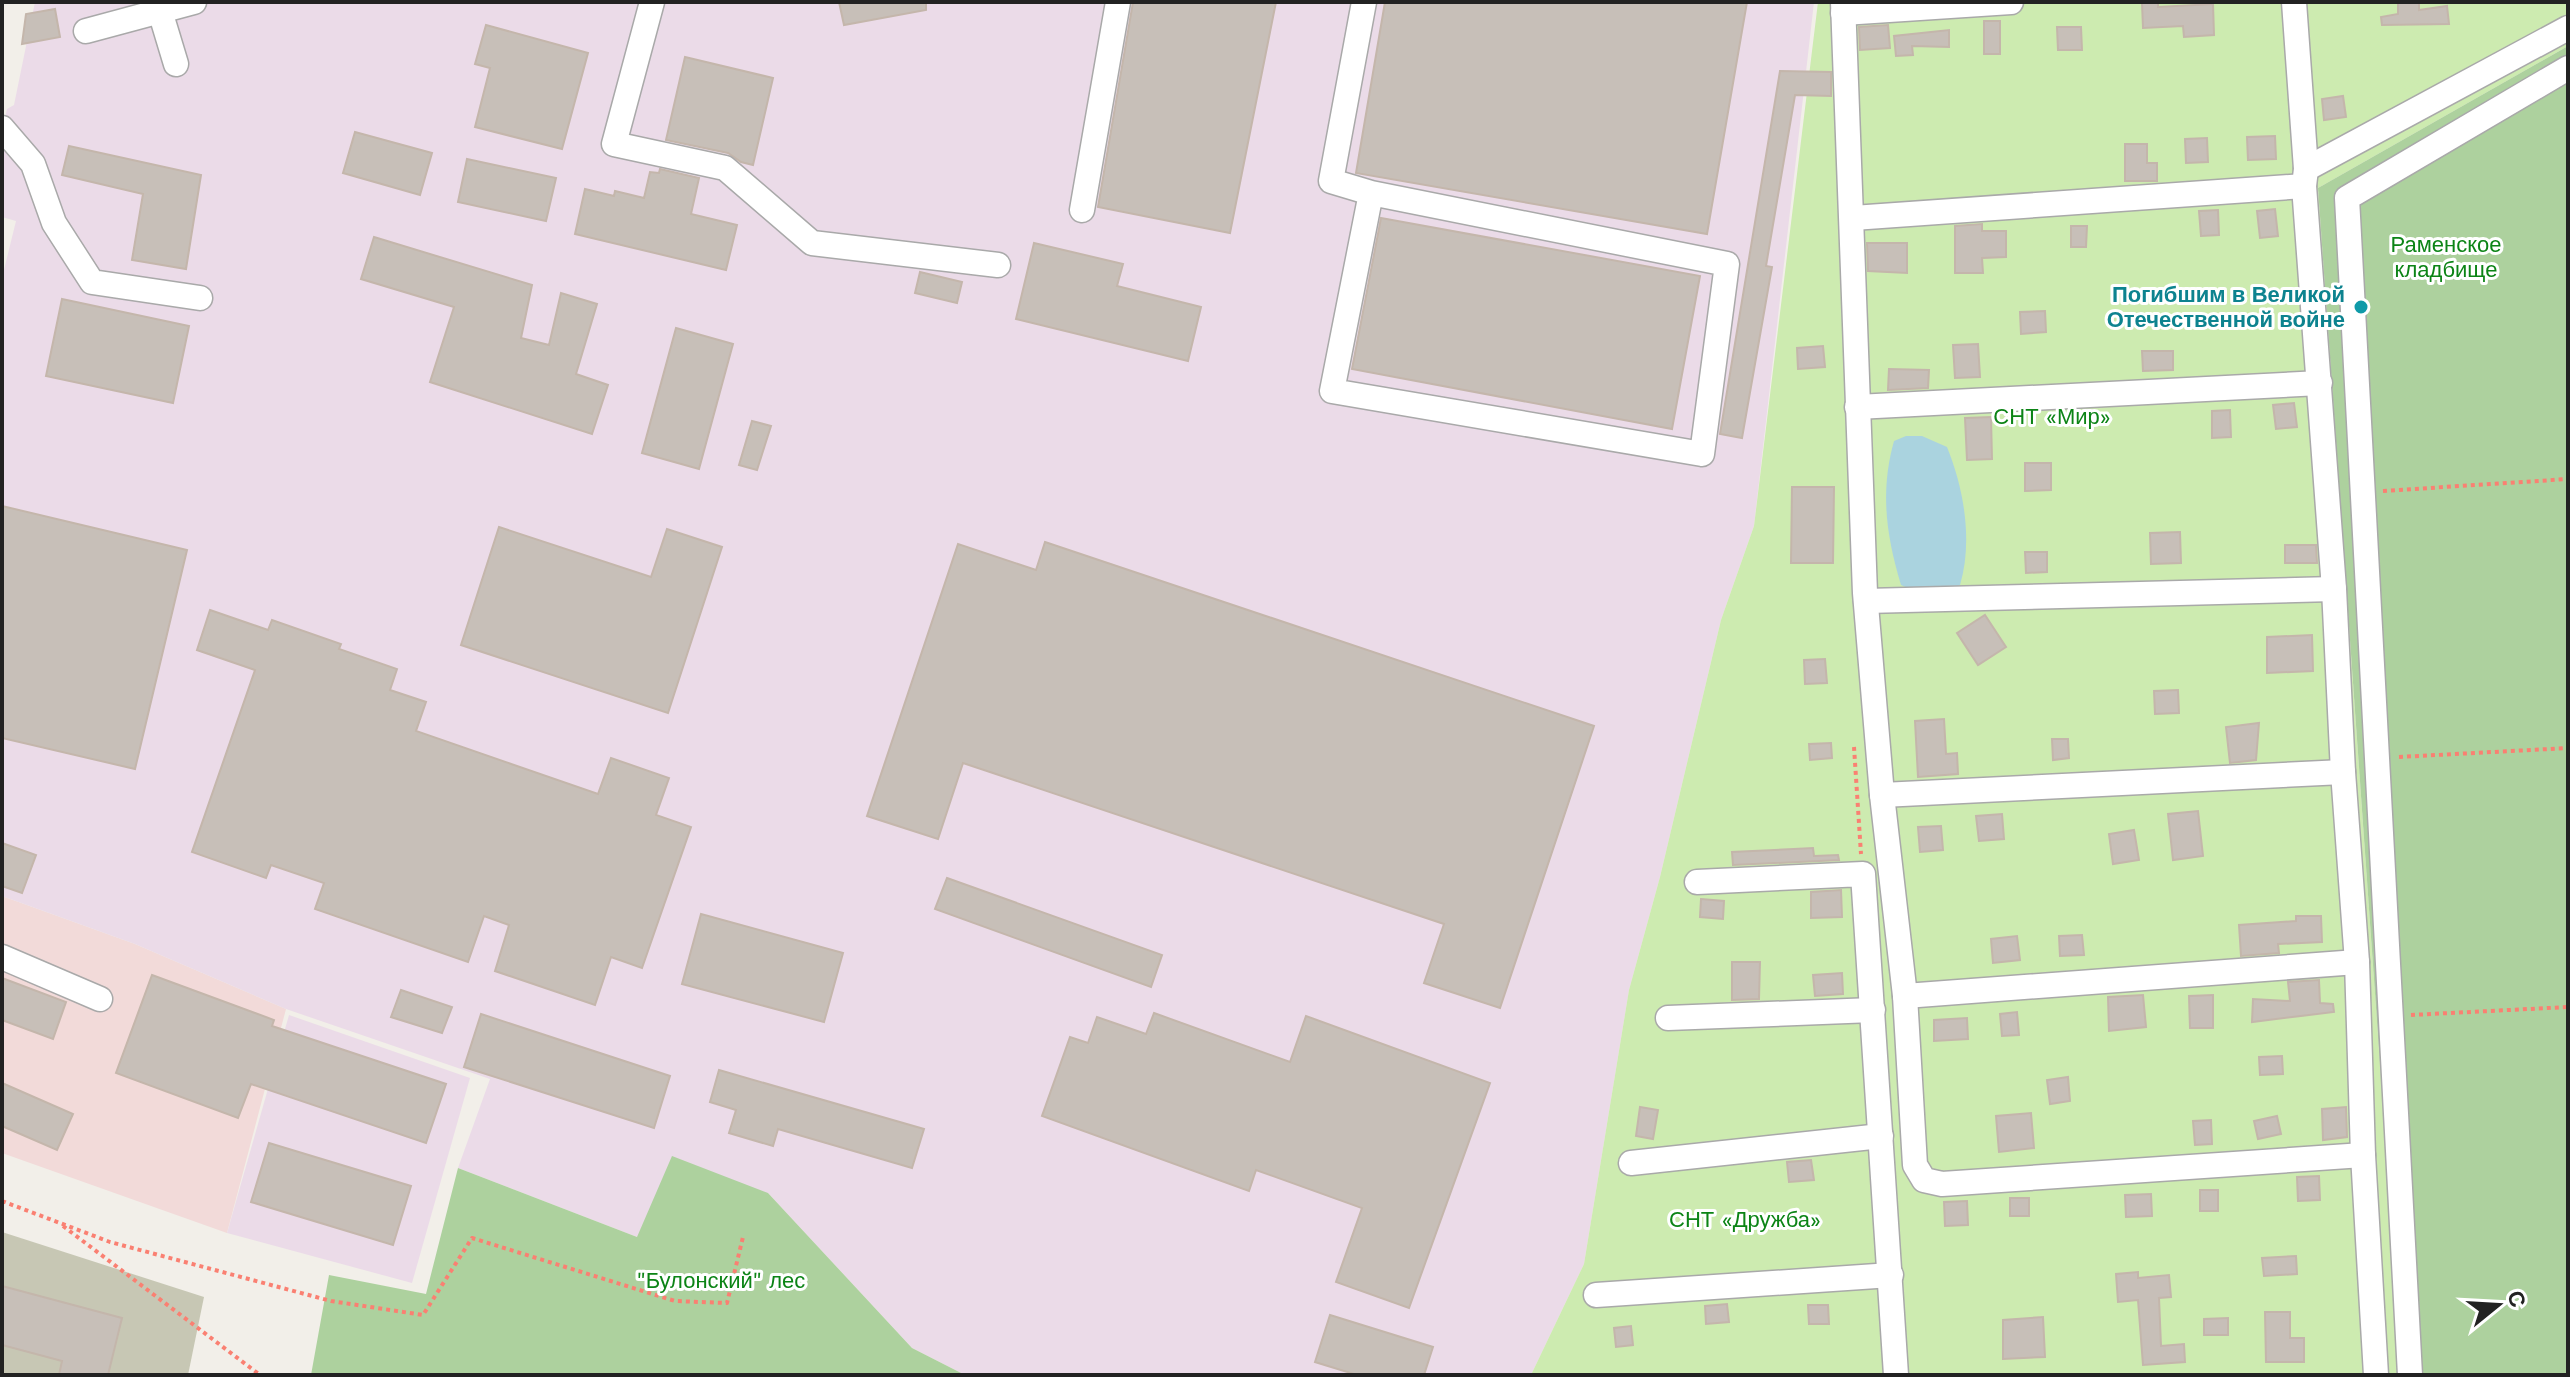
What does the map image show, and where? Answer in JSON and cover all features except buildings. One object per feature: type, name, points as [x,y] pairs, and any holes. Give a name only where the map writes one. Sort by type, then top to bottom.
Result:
[{"type":"lane","points":[[86,31],[194,2]]},
{"type":"lane","points":[[652,2],[614,144],[725,168],[812,243],[998,265]]},
{"type":"lane","points":[[1082,210],[1118,2]]},
{"type":"lane","points":[[1364,2],[1331,181],[1371,193],[1727,264],[1702,454],[1332,391],[1371,193]]},
{"type":"lane","points":[[2011,2],[1843,8],[1866,601],[1882,795],[1905,996],[1915,1165],[1924,1180],[1942,1184],[2363,1155]]},
{"type":"lane","points":[[2294,2],[2357,962],[2363,1155],[2376,1375]]},
{"type":"lane","points":[[160,11],[176,64]]},
{"type":"lane","points":[[1853,218],[2305,178],[2568,28]]},
{"type":"lane","points":[[2410,1375],[2347,198],[2568,68]]},
{"type":"lane","points":[[2,128],[33,164],[54,223],[92,282],[200,298]]},
{"type":"lane","points":[[1857,407],[2320,383]]},
{"type":"lane","points":[[1866,601],[2334,589]]},
{"type":"lane","points":[[1882,795],[2343,772]]},
{"type":"lane","points":[[1697,882],[1863,874],[1896,1375]]},
{"type":"lane","points":[[2,957],[100,999]]},
{"type":"lane","points":[[1905,996],[2357,962]]},
{"type":"lane","points":[[1668,1018],[1873,1010]]},
{"type":"lane","points":[[1631,1163],[1881,1136]]},
{"type":"lane","points":[[1596,1295],[1891,1275]]},
{"type":"path","points":[[2363,492],[2568,479]]},
{"type":"path","points":[[1853,739],[1863,874]]},
{"type":"path","points":[[2377,758],[2568,748]]},
{"type":"path","points":[[2390,1016],[2568,1007]]},
{"type":"path","points":[[2,1201],[110,1242],[331,1301],[423,1315],[472,1238],[675,1301],[727,1303],[743,1237]]},
{"type":"path","points":[[58,1222],[260,1375]]},
{"type":"shaded area","points":[[35,2],[1814,2],[1754,526],[1721,620],[1660,877],[1629,990],[1584,1264],[1531,1375],[965,1375],[912,1348],[768,1193],[637,1237],[458,1168],[490,1079],[286,1009],[135,944],[2,896],[2,278],[16,221],[2,217],[2,131],[7,109],[14,105]]},
{"type":"shaded area","points":[[2,896],[135,944],[286,1009],[227,1233],[2,1153]]},
{"type":"shaded area","points":[[289,1015],[470,1078],[412,1283],[227,1233]]},
{"type":"shaded area","points":[[2,1232],[204,1297],[188,1375],[2,1375]]},
{"type":"green space","name":"СНТ «Мир»","points":[[1818,2],[2568,2],[2568,46],[2318,188],[2402,1375],[1531,1375],[1584,1264],[1629,990],[1660,877],[1721,620],[1754,526]]},
{"type":"green space","name":"Раменское кладбище","points":[[2568,46],[2568,1375],[2402,1375],[2318,188]]},
{"type":"green space","name":"\"Булонский\" лес","points":[[672,1156],[768,1193],[912,1348],[965,1375],[311,1375],[329,1275],[426,1294],[458,1168],[637,1237]]},
{"type":"water","points":[[1906,436],[1922,436],[1947,447],[1958,480],[1965,515],[1964,568],[1960,585],[1944,592],[1924,593],[1901,585],[1896,567],[1887,513],[1887,478],[1894,441]]},
{"type":"place","name":"Погибшим в Великой Отечественной войне","points":[[2361,307]]},
{"type":"park label","name":"СНТ «Дружба»","points":[[1745,1219]]}]
